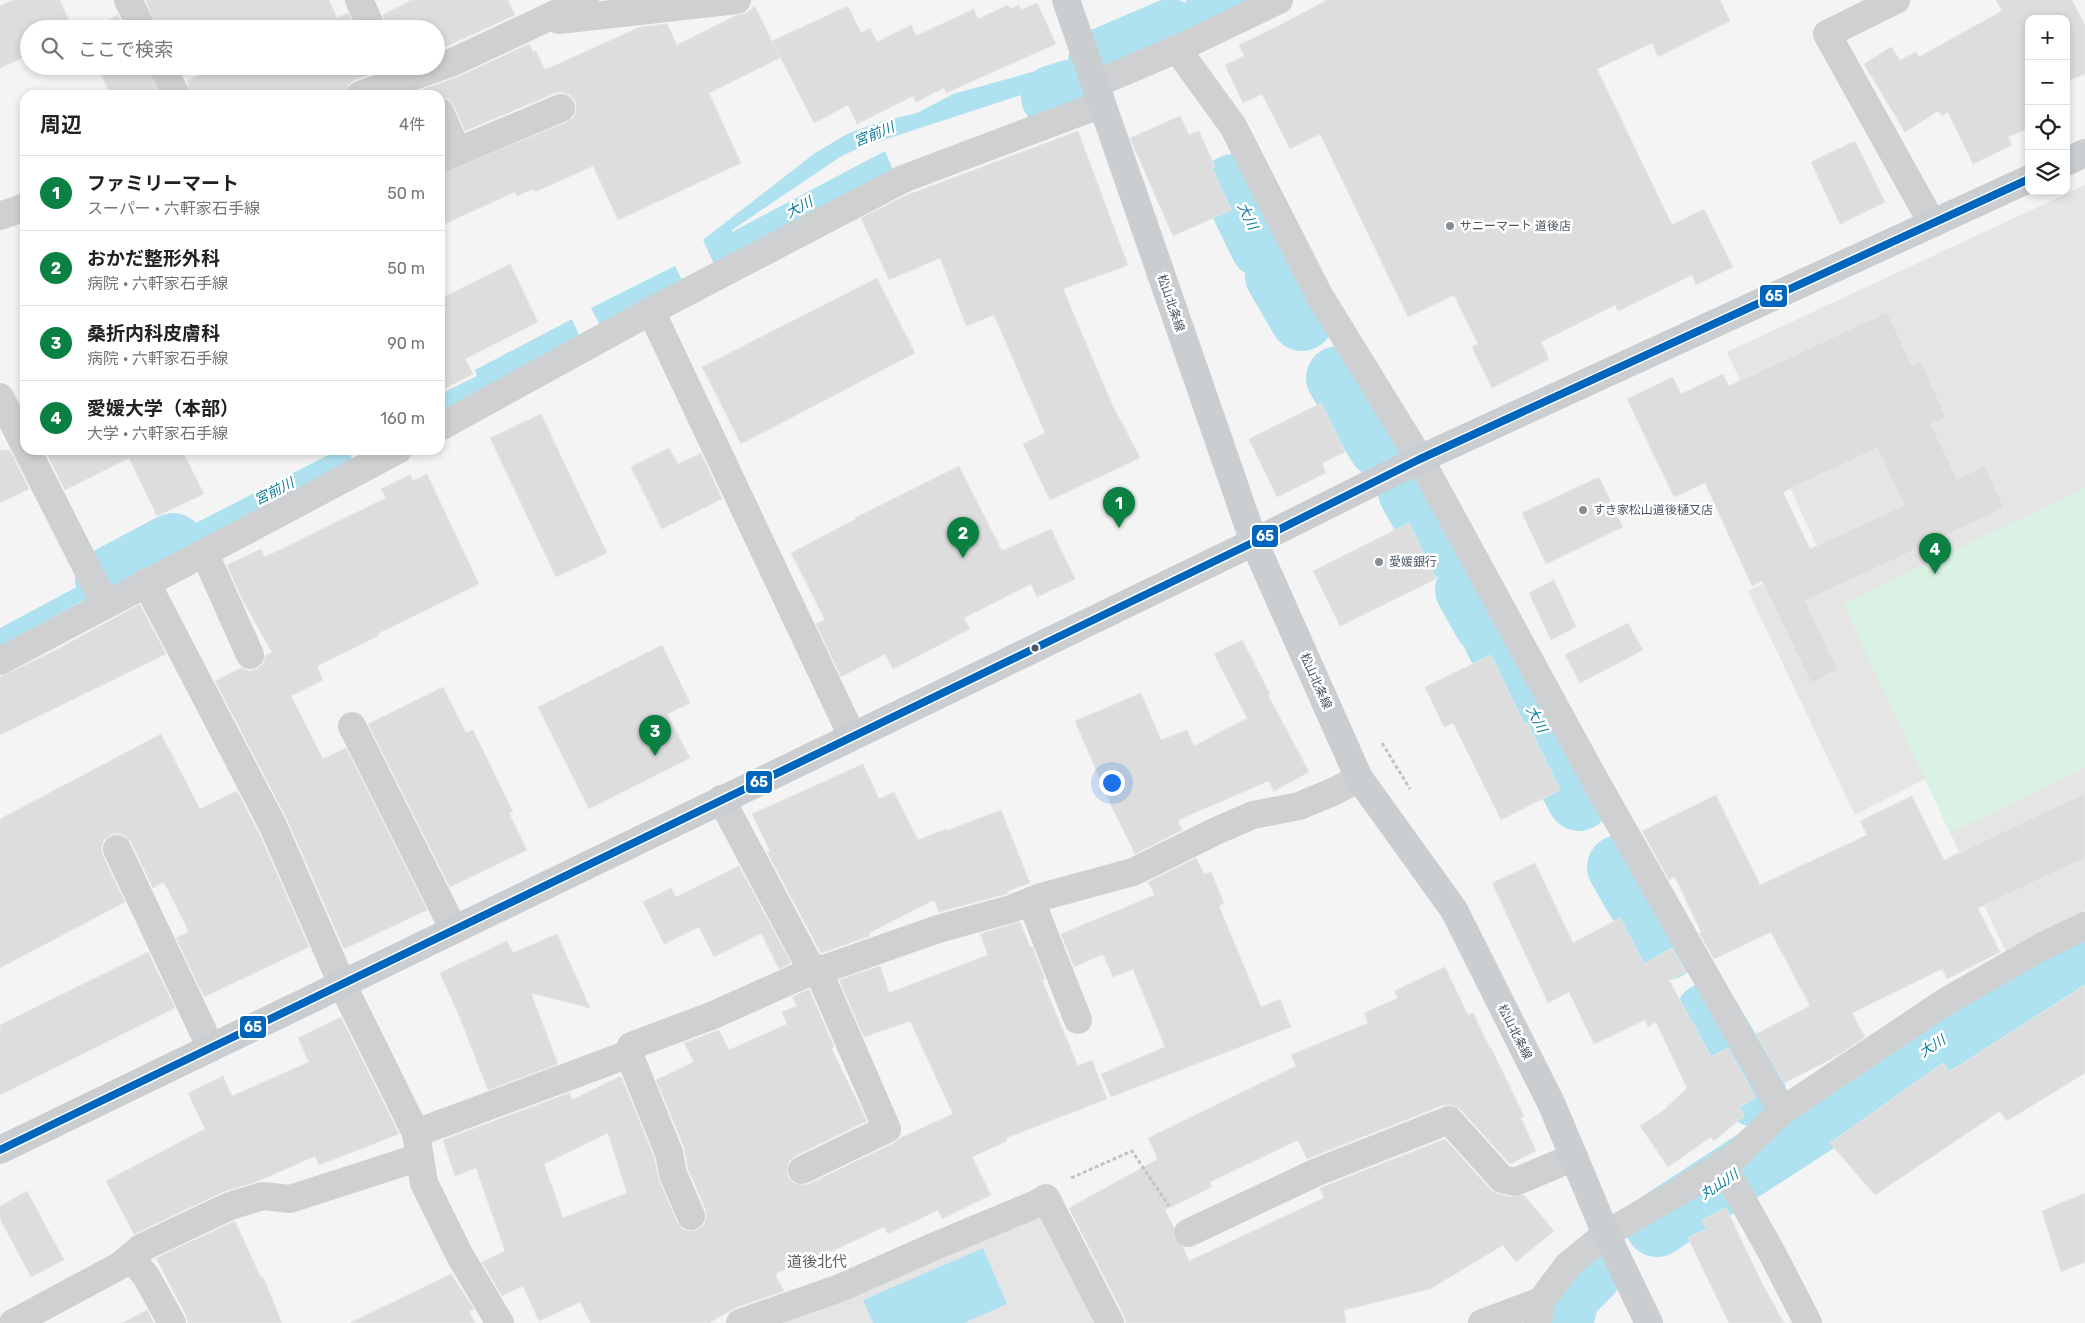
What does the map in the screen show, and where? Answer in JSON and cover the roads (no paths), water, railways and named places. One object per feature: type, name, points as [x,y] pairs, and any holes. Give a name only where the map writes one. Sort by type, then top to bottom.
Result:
[{"type":"main road","name":"松山北条線","points":[[1066,0],[1254,542],[1359,778],[1454,910],[1552,1105],[1606,1234],[1649,1323]]},
{"type":"main road","points":[[2070,160],[2085,153]]},
{"type":"main road","points":[[0,1150],[1254,542],[1420,458],[2025,181]]},
{"type":"street","points":[[128,0],[138,20]]},
{"type":"street","points":[[359,0],[368,20]]},
{"type":"street","points":[[445,69],[453,62],[585,0]]},
{"type":"street","points":[[539,23],[737,0]]},
{"type":"street","points":[[445,423],[651,311],[903,180],[1099,94],[1177,49],[1279,0]]},
{"type":"street","points":[[1896,0],[1827,34],[1932,223]]},
{"type":"street","points":[[1177,49],[1233,126],[1319,295],[1420,458],[1591,773],[1782,1111]]},
{"type":"street","points":[[166,75],[174,90]]},
{"type":"street","points":[[368,90],[392,75]]},
{"type":"street","points":[[397,75],[427,84],[438,75]]},
{"type":"street","points":[[445,136],[449,155],[561,108]]},
{"type":"street","points":[[0,216],[20,209]]},
{"type":"street","points":[[651,311],[852,736]]},
{"type":"street","points":[[0,397],[20,436]]},
{"type":"street","points":[[30,455],[105,604]]},
{"type":"street","points":[[0,660],[204,552],[366,458]]},
{"type":"street","points":[[204,552],[250,655]]},
{"type":"street","points":[[146,582],[273,826],[342,984],[418,1145],[424,1183],[459,1254],[500,1323]]},
{"type":"street","points":[[352,726],[454,930]]},
{"type":"street","points":[[691,1216],[673,1174],[669,1152],[630,1054],[631,1046],[712,1016],[814,970],[827,968],[938,929],[1133,872],[1253,815],[1299,806],[1335,791],[1359,778]]},
{"type":"street","points":[[721,800],[807,961],[821,977],[887,1129],[802,1170]]},
{"type":"street","points":[[117,849],[211,1048]]},
{"type":"street","points":[[1031,901],[1078,1020]]},
{"type":"street","points":[[1482,1323],[1540,1312],[1569,1264],[1606,1234],[1727,1173],[1737,1154],[1782,1111],[1945,1002],[2041,947],[2085,926]]},
{"type":"street","points":[[14,1323],[121,1265],[141,1248],[230,1206],[264,1196],[290,1198],[630,1054]]},
{"type":"street","points":[[1188,1233],[1317,1172],[1449,1120],[1502,1179],[1515,1182],[1574,1157]]},
{"type":"street","points":[[1727,1173],[1772,1253],[1808,1323]]},
{"type":"street","points":[[740,1323],[840,1288],[1046,1198],[1110,1323]]},
{"type":"street","points":[[130,1258],[146,1276],[172,1323]]},
{"type":"water","points":[[1068,62],[1073,78],[859,148],[840,157],[732,230],[732,232],[885,151],[893,170],[714,264],[703,240],[815,153],[847,134],[879,122],[917,113],[953,94]]},
{"type":"water","points":[[675,266],[684,284],[601,327],[591,308]]},
{"type":"water","points":[[572,319],[580,337],[445,408],[445,392],[477,376],[475,370]]},
{"type":"water","points":[[328,455],[350,455],[353,461],[203,538],[196,523]]},
{"type":"water","points":[[82,584],[90,597],[0,646],[0,628]]},
{"type":"water","points":[[983,1248],[1007,1304],[964,1323],[873,1323],[863,1300]]},
{"type":"waterway","name":"宮前川","points":[[1217,9],[1236,0]]},
{"type":"waterway","name":"宮前川","points":[[1100,61],[1170,31]]},
{"type":"waterway","name":"大川","points":[[1053,97],[1069,92]]},
{"type":"waterway","name":"大川","points":[[1233,186],[1262,246]]},
{"type":"waterway","name":"大川","points":[[1277,276],[1302,319]]},
{"type":"waterway","name":"大川","points":[[1338,378],[1380,446]]},
{"type":"waterway","name":"大川","points":[[1410,492],[1440,545]]},
{"type":"waterway","name":"宮前川","points":[[107,580],[173,545]]},
{"type":"waterway","name":"大川","points":[[1467,590],[1485,622]]},
{"type":"waterway","name":"大川","points":[[1495,638],[1579,799]]},
{"type":"waterway","name":"大川","points":[[1619,867],[1638,900]]},
{"type":"waterway","name":"大川","points":[[1647,914],[1667,948]]},
{"type":"waterway","name":"大川","points":[[1657,1225],[2001,1001],[2085,954]]},
{"type":"waterway","name":"大川","points":[[1707,1015],[1755,1095]]},
{"type":"waterway","name":"丸山川","points":[[1561,1323],[1568,1295],[1590,1273]]},
{"type":"place","name":"サニーマート 道後店","points":[[1450,226]]},
{"type":"place","name":"すき家松山道後樋又店","points":[[1583,510]]},
{"type":"place","name":"ファミリーマート","points":[[1119,528]]},
{"type":"place","name":"おかだ整形外科","points":[[963,558]]},
{"type":"place","name":"愛媛銀行","points":[[1379,562]]},
{"type":"place","name":"愛媛大学（本部）","points":[[1935,574]]},
{"type":"place","name":"桑折内科皮膚科","points":[[655,756]]},
{"type":"district","name":"道後北代","points":[[817,1262]]}]
